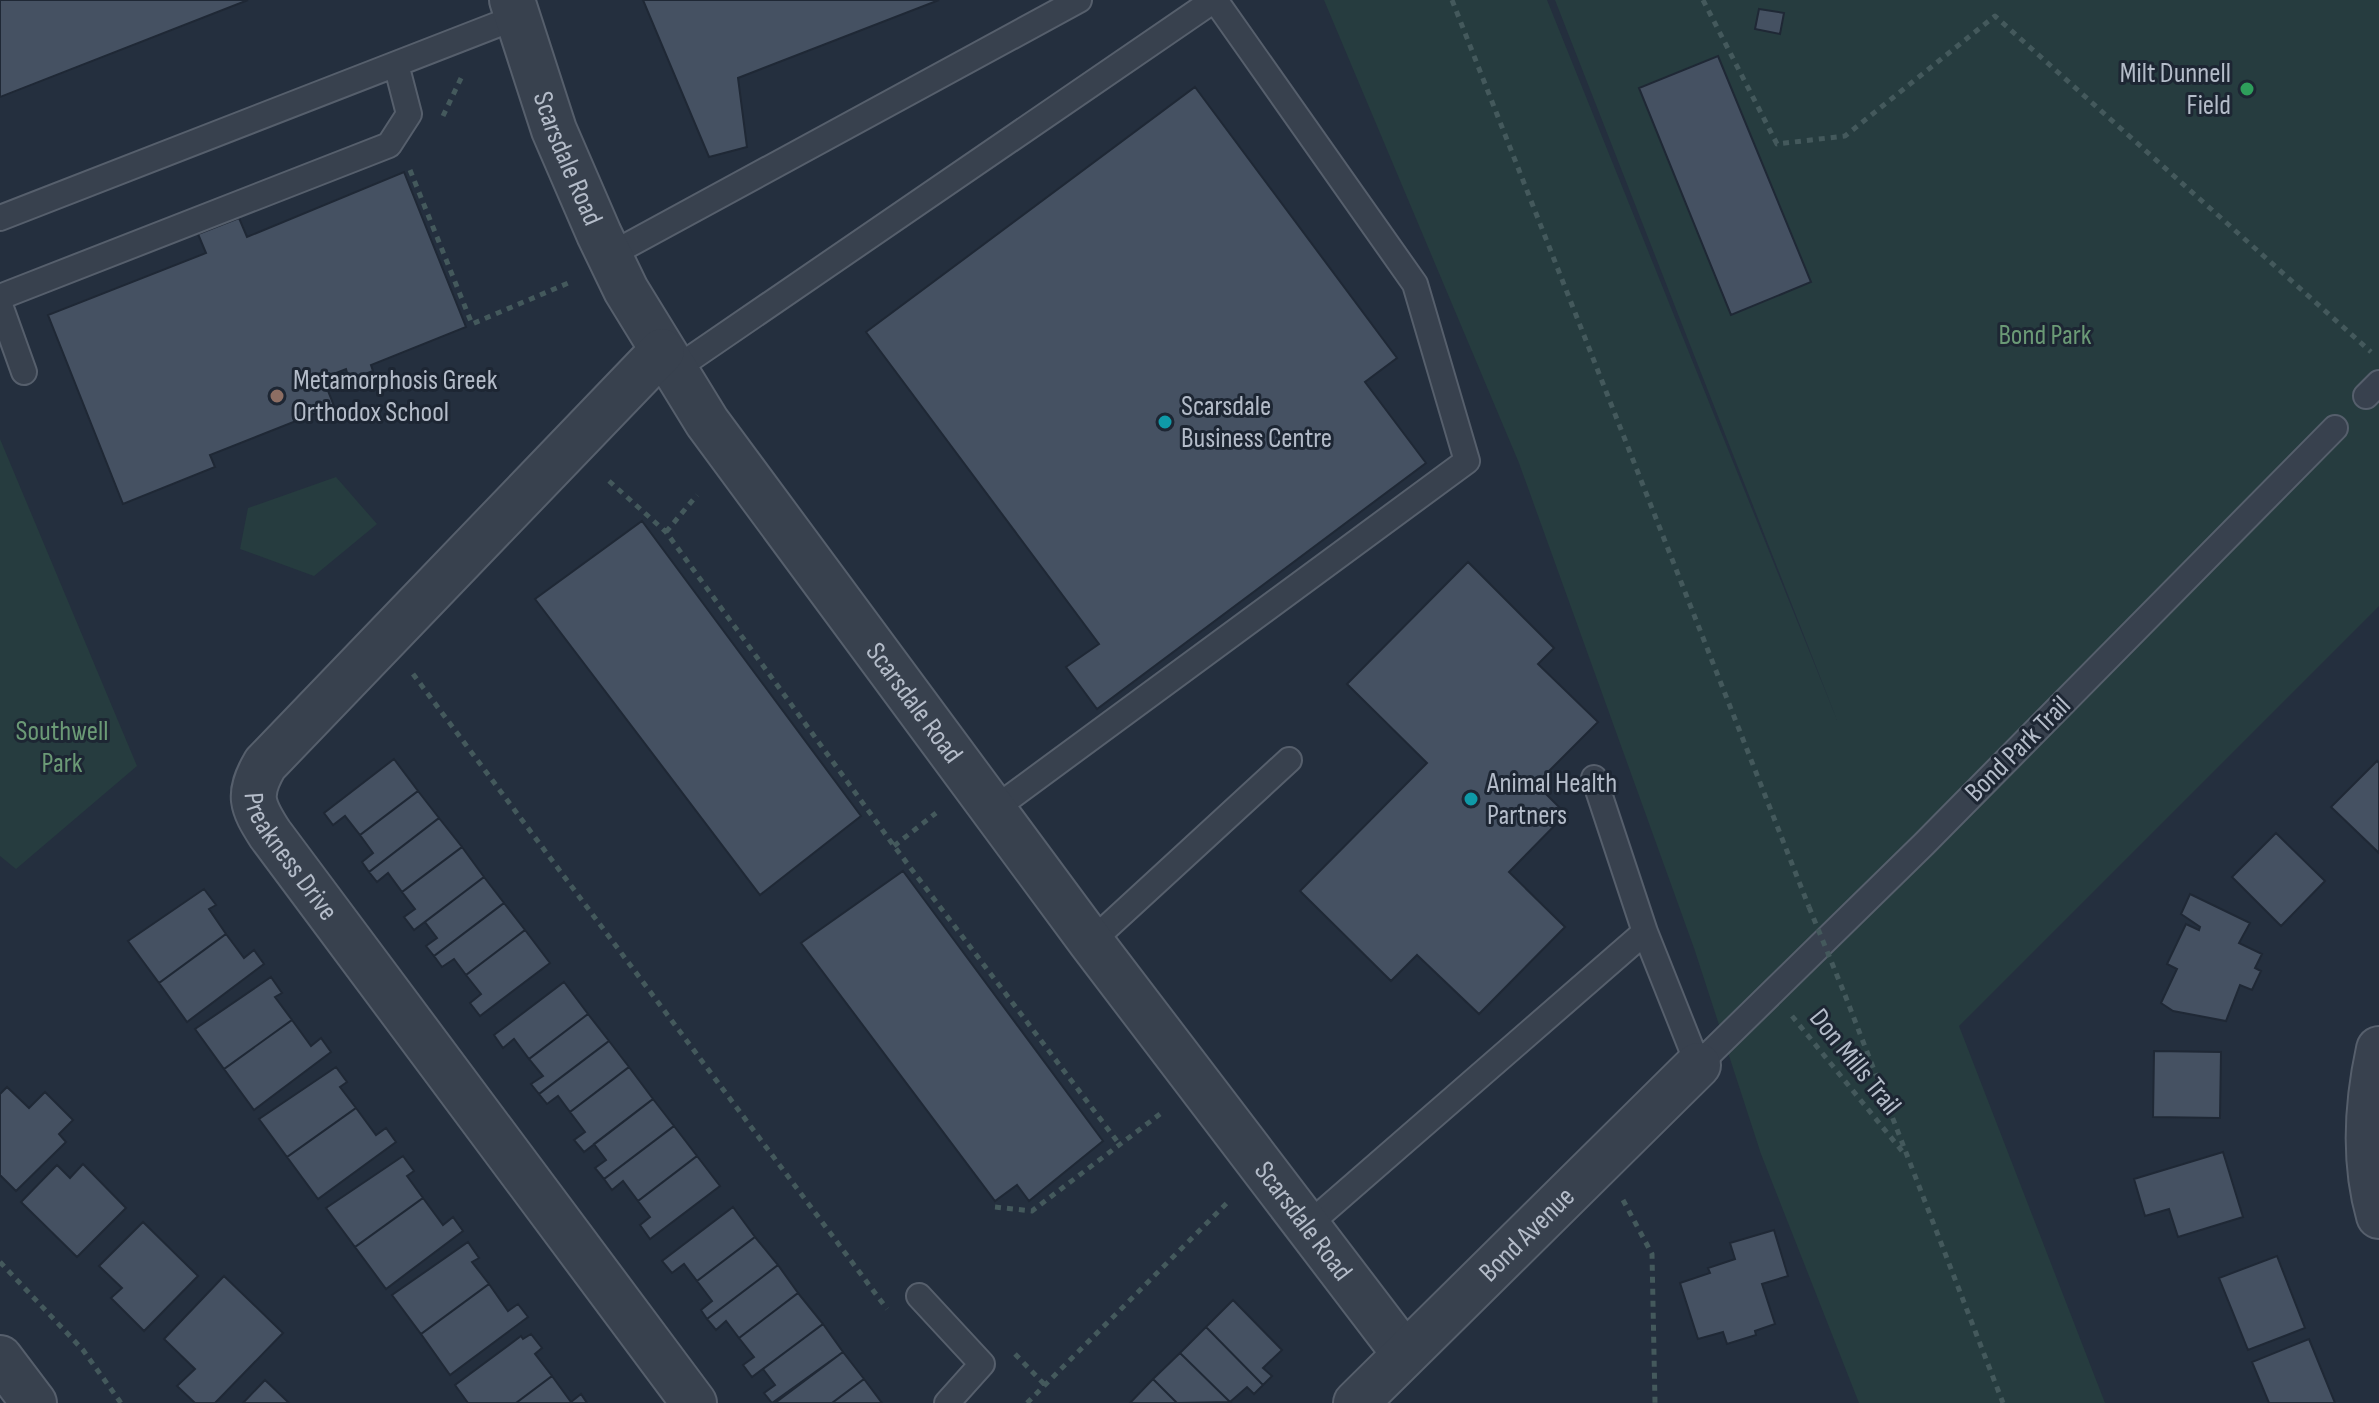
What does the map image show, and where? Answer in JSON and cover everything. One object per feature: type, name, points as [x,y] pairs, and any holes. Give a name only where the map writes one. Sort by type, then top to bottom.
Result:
[{"type":"street","name":"Scarsdale Road","points":[[515,8],[554,130],[610,255],[668,360],[707,422],[1091,942],[1404,1353]]},
{"type":"street","name":"Preakness Drive","points":[[668,360],[265,764],[254,784],[255,809],[270,834],[694,1403]]},
{"type":"street","points":[[2379,1049],[2368,1096],[2368,1152],[2379,1216]]},
{"type":"street","name":"Bond Avenue","points":[[1356,1403],[1698,1065]]},
{"type":"street","points":[[0,1358],[34,1403]]},
{"type":"lane","points":[[610,255],[1079,0]]},
{"type":"lane","points":[[668,360],[1215,0],[1415,284],[1467,461],[993,810]]},
{"type":"lane","points":[[0,218],[396,64],[515,8]]},
{"type":"lane","points":[[0,297],[389,145],[409,114],[396,64]]},
{"type":"lane","points":[[0,305],[24,372]]},
{"type":"lane","name":"Bond Park Trail","points":[[1698,1065],[1773,994],[2335,428]]},
{"type":"lane","points":[[1091,942],[1289,760]]},
{"type":"lane","points":[[1594,778],[1645,932],[1698,1065]]},
{"type":"lane","points":[[1307,1226],[1645,932]]},
{"type":"lane","points":[[919,1296],[982,1364],[947,1403]]},
{"type":"path","points":[[1452,0],[1809,907],[1880,1078],[1905,1155],[2003,1403]]},
{"type":"path","points":[[1703,0],[1777,144],[1845,136],[1995,16],[2379,359]]},
{"type":"path","points":[[409,168],[472,324],[573,281]]},
{"type":"path","points":[[609,481],[666,532],[894,846],[1120,1145]]},
{"type":"path","points":[[666,532],[697,495]]},
{"type":"path","points":[[413,674],[891,1315]]},
{"type":"path","points":[[894,846],[936,813]]},
{"type":"path","name":"Don Mills Trail","points":[[1773,994],[1905,1155]]},
{"type":"path","points":[[995,1207],[1032,1211],[1160,1114]]},
{"type":"path","points":[[1602,1163],[1653,1255],[1655,1403]]},
{"type":"path","points":[[1027,1403],[1227,1203]]},
{"type":"path","points":[[0,1262],[83,1350],[121,1403]]},
{"type":"path","points":[[1013,1353],[1045,1385]]},
{"type":"green space","name":"Bond Park","points":[[1324,0],[1547,0],[1837,720],[1555,0],[2379,0],[2379,606],[1959,1026],[2105,1403],[1859,1403],[1761,1154],[1694,948],[1519,463]]},
{"type":"green space","name":"Southwell Park","points":[[0,439],[137,766],[16,869],[0,856]]},
{"type":"green space","points":[[336,477],[377,524],[314,576],[240,549],[248,508]]},
{"type":"building","points":[[0,0],[248,0],[0,97]]},
{"type":"building","points":[[643,0],[939,0],[738,78],[747,147],[709,157]]},
{"type":"building","points":[[1759,9],[1784,13],[1780,34],[1755,29]]},
{"type":"building","points":[[1718,56],[1811,282],[1731,315],[1639,88]]},
{"type":"building","name":"Scarsdale Business Centre","points":[[1195,87],[1397,358],[1365,382],[1426,463],[1097,709],[1066,667],[1099,644],[866,332]]},
{"type":"building","points":[[404,172],[466,327],[371,365],[373,371],[349,380],[346,369],[323,378],[334,406],[210,455],[215,467],[123,504],[48,315],[206,253],[198,234],[239,218],[247,237]]},
{"type":"building","points":[[642,521],[861,816],[760,895],[535,599]]},
{"type":"building","name":"Animal Health Partners","points":[[1468,562],[1554,648],[1538,664],[1598,722],[1536,784],[1566,814],[1509,872],[1565,927],[1479,1014],[1417,955],[1391,981],[1300,891],[1427,763],[1347,684]]},
{"type":"building","points":[[394,759],[418,791],[360,835],[345,816],[333,825],[324,813]]},
{"type":"building","points":[[2377,761],[2379,763],[2379,853],[2331,807]]},
{"type":"building","points":[[418,791],[439,818],[369,872],[362,862],[373,853],[360,835]]},
{"type":"building","points":[[439,818],[462,847],[402,892],[388,873],[377,882],[369,872]]},
{"type":"building","points":[[2276,833],[2325,881],[2281,926],[2232,877]]},
{"type":"building","points":[[462,847],[484,877],[414,930],[404,917],[415,909],[402,892]]},
{"type":"building","points":[[903,871],[1103,1141],[1029,1201],[1017,1185],[995,1201],[801,943]]},
{"type":"building","points":[[484,877],[504,903],[434,956],[426,946],[437,938],[425,922]]},
{"type":"building","points":[[204,889],[216,905],[209,909],[226,934],[159,983],[128,941]]},
{"type":"building","points":[[2190,894],[2250,923],[2239,943],[2262,954],[2255,968],[2261,971],[2252,990],[2240,985],[2226,1021],[2173,1011],[2161,1003],[2177,969],[2167,964],[2186,924],[2199,930],[2200,927],[2181,914]]},
{"type":"building","points":[[504,903],[525,930],[466,975],[454,959],[442,967],[434,956]]},
{"type":"building","points":[[525,930],[550,963],[480,1016],[470,1003],[481,994],[466,975]]},
{"type":"building","points":[[226,934],[244,958],[254,950],[264,964],[187,1022],[159,983]]},
{"type":"building","points":[[271,977],[282,993],[275,997],[292,1020],[224,1069],[195,1029]]},
{"type":"building","points":[[564,982],[588,1014],[529,1059],[514,1039],[503,1048],[494,1035]]},
{"type":"building","points":[[588,1014],[609,1041],[539,1094],[531,1084],[543,1076],[529,1059]]},
{"type":"building","points":[[292,1020],[311,1046],[321,1038],[331,1052],[254,1110],[224,1069]]},
{"type":"building","points":[[609,1041],[629,1067],[570,1112],[558,1096],[547,1104],[539,1094]]},
{"type":"building","points":[[2154,1051],[2221,1052],[2220,1118],[2153,1117]]},
{"type":"building","points":[[336,1067],[347,1082],[340,1087],[356,1108],[287,1157],[259,1119]]},
{"type":"building","points":[[629,1067],[653,1099],[584,1152],[574,1140],[585,1132],[570,1112]]},
{"type":"building","points":[[7,1087],[29,1108],[45,1092],[73,1120],[59,1134],[66,1142],[16,1191],[0,1175],[0,1094]]},
{"type":"building","points":[[653,1099],[674,1126],[604,1179],[595,1168],[606,1160],[594,1144]]},
{"type":"building","points":[[356,1108],[376,1135],[386,1128],[396,1142],[318,1199],[287,1157]]},
{"type":"building","points":[[674,1126],[697,1156],[638,1201],[623,1181],[612,1190],[604,1179]]},
{"type":"building","points":[[2223,1152],[2243,1217],[2178,1237],[2169,1209],[2145,1216],[2134,1179]]},
{"type":"building","points":[[403,1156],[414,1171],[407,1176],[423,1198],[355,1247],[326,1208]]},
{"type":"building","points":[[697,1156],[720,1186],[650,1239],[640,1225],[650,1217],[638,1201]]},
{"type":"building","points":[[83,1164],[126,1208],[77,1257],[21,1202],[57,1165],[70,1178]]},
{"type":"building","points":[[423,1198],[443,1225],[453,1217],[463,1231],[386,1289],[355,1247]]},
{"type":"building","points":[[733,1207],[755,1237],[697,1281],[684,1264],[672,1273],[662,1261]]},
{"type":"building","points":[[143,1222],[198,1276],[144,1331],[111,1298],[122,1288],[99,1266]]},
{"type":"building","points":[[1774,1230],[1788,1276],[1762,1284],[1775,1324],[1755,1331],[1756,1335],[1727,1344],[1723,1332],[1698,1339],[1680,1283],[1710,1273],[1708,1268],[1735,1259],[1730,1243]]},
{"type":"building","points":[[755,1237],[778,1265],[707,1319],[701,1310],[712,1301],[697,1281]]},
{"type":"building","points":[[468,1242],[479,1258],[472,1262],[489,1284],[421,1334],[392,1295]]},
{"type":"building","points":[[2277,1256],[2305,1328],[2248,1350],[2219,1278]]},
{"type":"building","points":[[778,1265],[798,1293],[739,1338],[726,1321],[716,1330],[707,1319]]},
{"type":"building","points":[[224,1276],[283,1333],[215,1403],[195,1403],[177,1386],[195,1369],[164,1339]]},
{"type":"building","points":[[489,1284],[508,1311],[518,1304],[528,1317],[450,1375],[421,1334]]},
{"type":"building","points":[[798,1293],[823,1324],[752,1377],[743,1365],[754,1357],[739,1338]]},
{"type":"building","points":[[1233,1300],[1282,1350],[1263,1368],[1272,1376],[1263,1385],[1206,1327]]},
{"type":"building","points":[[823,1324],[843,1352],[772,1403],[764,1393],[775,1385],[763,1369]]},
{"type":"building","points":[[1206,1327],[1263,1385],[1254,1394],[1247,1387],[1230,1402],[1180,1353]]},
{"type":"building","points":[[531,1334],[542,1348],[535,1354],[552,1376],[516,1403],[468,1403],[455,1385],[521,1336],[523,1339]]},
{"type":"building","points":[[2309,1339],[2335,1403],[2269,1403],[2252,1362]]},
{"type":"building","points":[[843,1352],[864,1379],[832,1403],[775,1403]]},
{"type":"building","points":[[1180,1353],[1230,1402],[1177,1403],[1153,1379]]},
{"type":"building","points":[[552,1376],[571,1402],[581,1394],[587,1403],[516,1403]]},
{"type":"building","points":[[864,1379],[882,1403],[832,1403]]},
{"type":"building","points":[[1153,1379],[1177,1403],[1130,1403]]},
{"type":"building","points":[[265,1380],[289,1403],[243,1403]]},
{"type":"place","name":"Milt Dunnell Field","points":[[2247,89]]},
{"type":"place","name":"Metamorphosis Greek Orthodox School","points":[[277,396]]},
{"type":"place","name":"Scarsdale Business Centre","points":[[1165,422]]},
{"type":"place","name":"Animal Health Partners","points":[[1471,799]]}]
